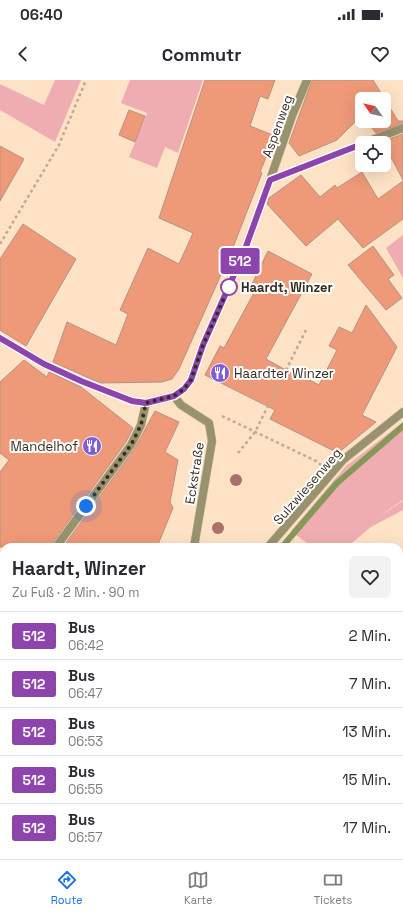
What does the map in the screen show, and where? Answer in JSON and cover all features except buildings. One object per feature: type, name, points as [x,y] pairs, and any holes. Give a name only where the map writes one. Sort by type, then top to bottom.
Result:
[{"type":"street","name":"Aspenweg","points":[[174,396],[184,389],[191,380],[203,345],[244,252],[292,116],[307,80]]},
{"type":"street","points":[[382,136],[403,128]]},
{"type":"street","points":[[270,180],[355,146]]},
{"type":"street","points":[[0,338],[44,364],[81,381],[132,401],[146,403],[174,396],[181,405],[209,423]]},
{"type":"street","points":[[59,543],[131,445],[141,425],[146,403]]},
{"type":"street","name":"Sulzwiesenweg","points":[[271,543],[343,460],[403,412]]},
{"type":"street","name":"Eckstraße","points":[[195,543],[212,441],[209,423]]},
{"type":"path","points":[[0,244],[59,145],[86,80]]},
{"type":"path","points":[[238,452],[255,432],[307,328]]},
{"type":"path","points":[[209,423],[221,416],[316,461],[321,466],[317,471]]},
{"type":"shaded area","points":[[55,80],[81,80],[55,142],[0,110],[0,84],[44,105]]},
{"type":"shaded area","points":[[130,80],[203,80],[178,153],[165,147],[157,168],[129,157],[147,113],[121,103]]},
{"type":"shaded area","points":[[403,235],[403,278],[386,248]]},
{"type":"shaded area","points":[[403,422],[403,500],[373,520],[403,501],[403,510],[371,527],[352,543],[307,543],[291,531],[346,466]]},
{"type":"waterway","points":[[285,543],[337,483],[403,426]]},
{"type":"bus line","name":"512","points":[[0,338],[44,364],[81,381],[132,401],[146,403],[174,396],[184,389],[191,380],[203,345],[244,252],[270,180],[355,147]]},
{"type":"place","name":"Haardt, Winzer","points":[[229,287]]},
{"type":"place","name":"Haardter Winzer","points":[[220,373]]},
{"type":"place","name":"Mandelhof","points":[[92,446]]},
{"type":"route","points":[[86,506],[131,445],[141,425],[146,403],[174,396],[184,389],[191,380],[203,345],[229,287]]}]
